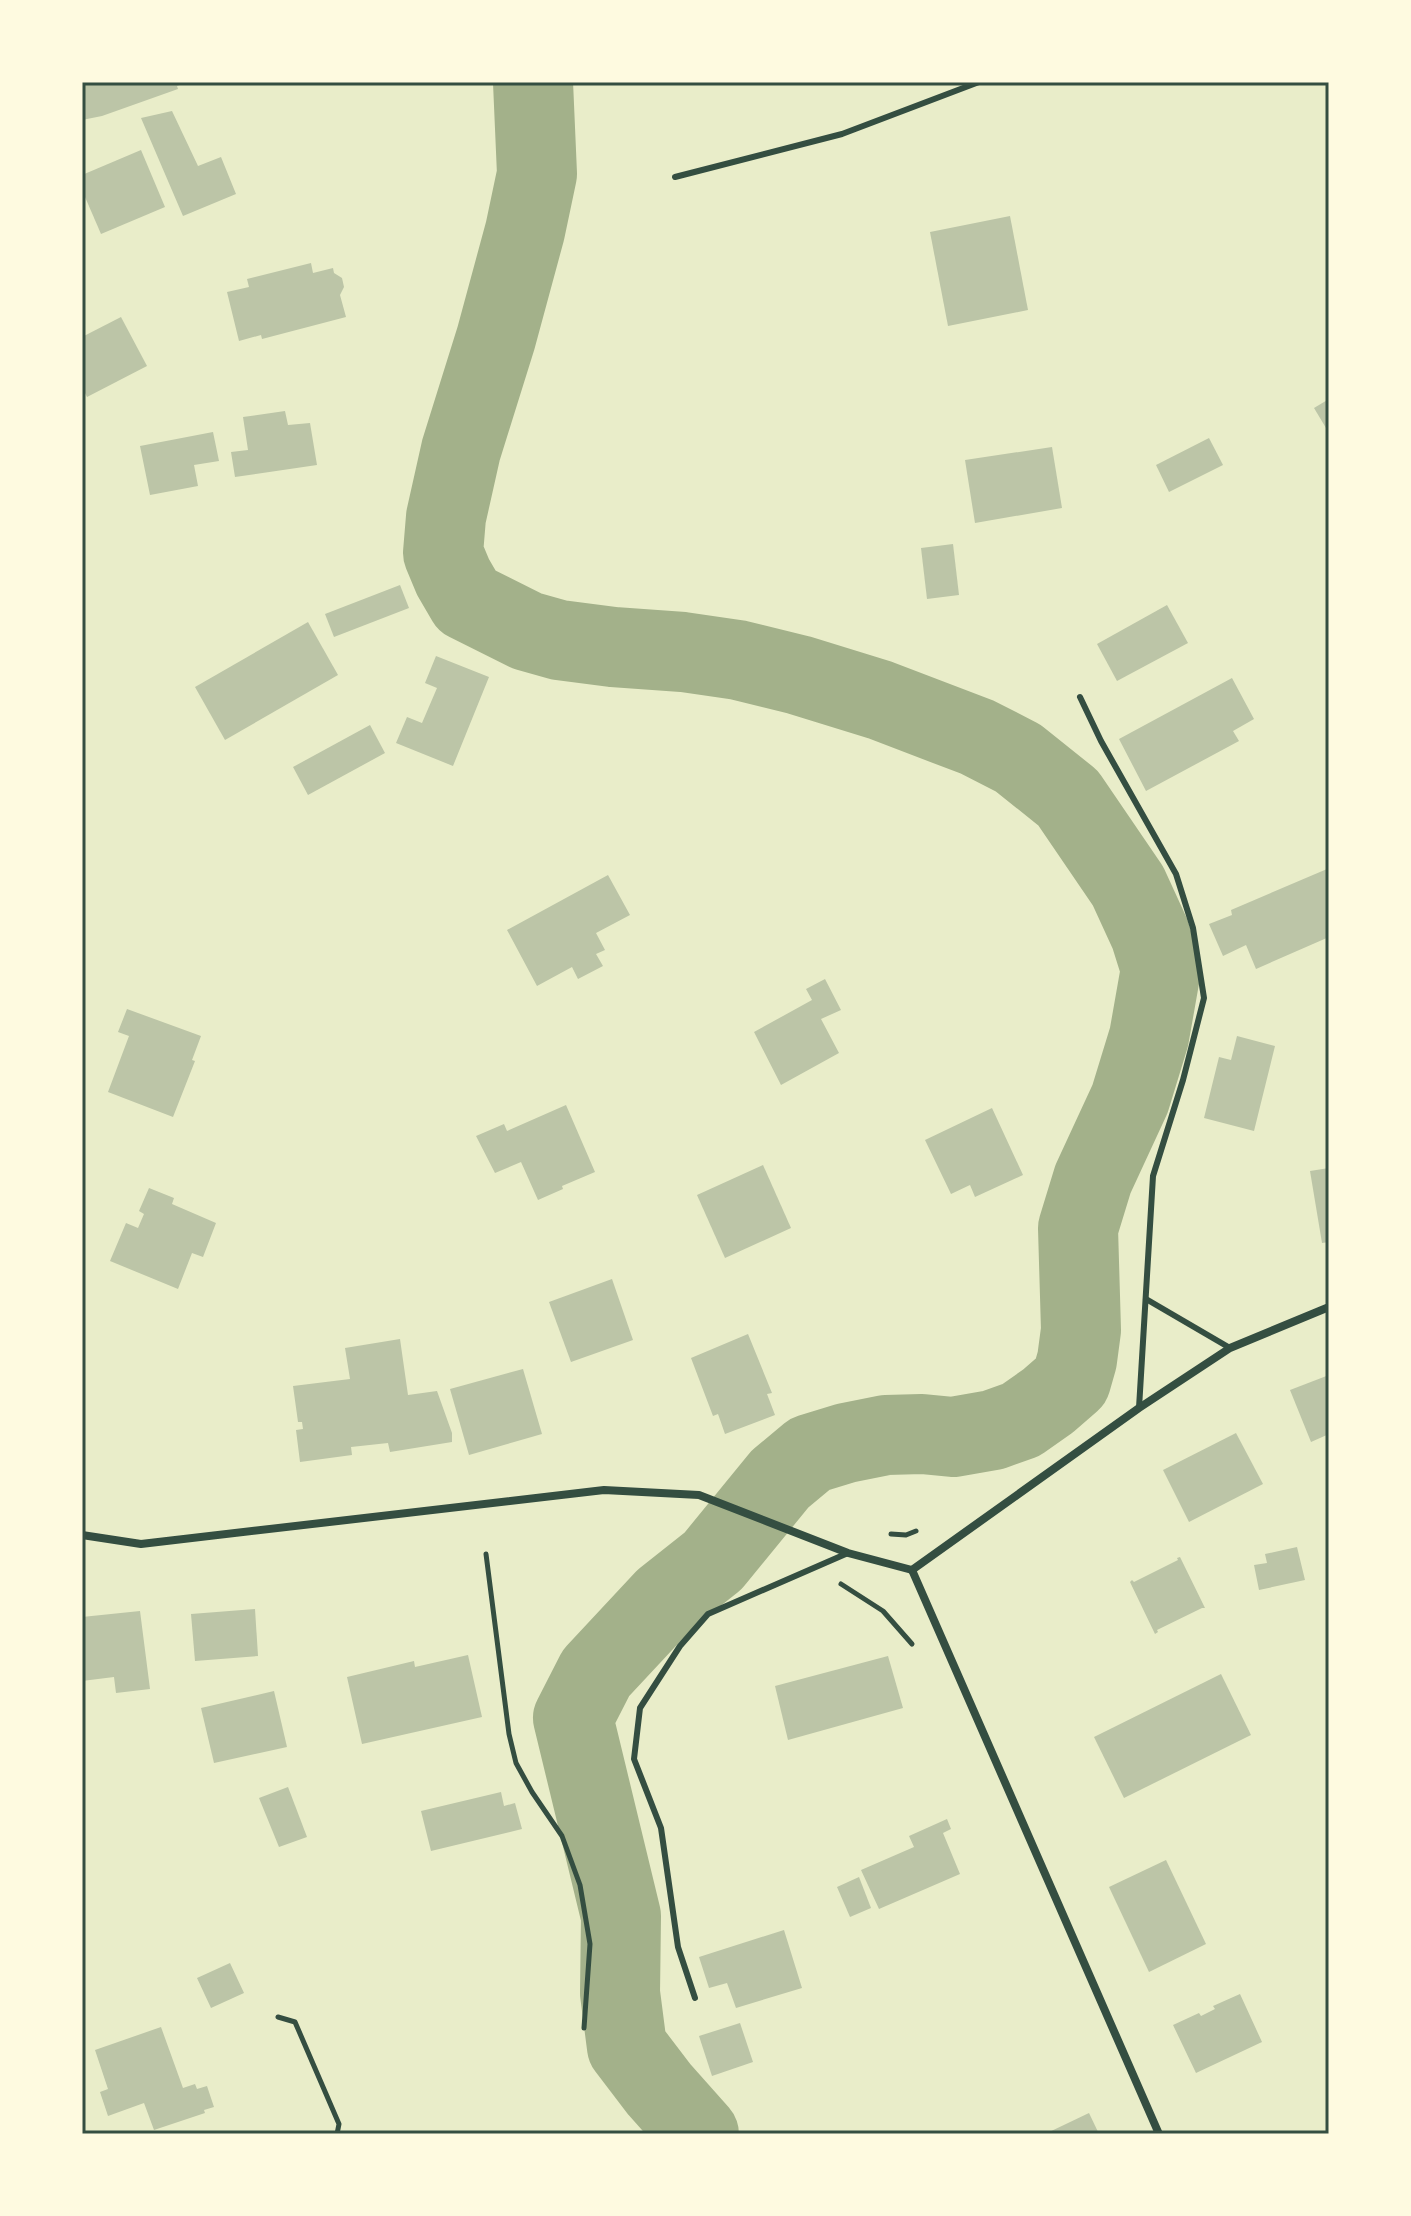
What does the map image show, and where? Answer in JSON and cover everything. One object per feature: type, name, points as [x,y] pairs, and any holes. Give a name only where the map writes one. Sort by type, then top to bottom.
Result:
[{"type":"street","points":[[912,1570],[1139,1408],[1230,1348],[1329,1307]]},
{"type":"street","points":[[82,1535],[141,1544],[604,1490],[699,1495],[848,1553],[912,1570]]},
{"type":"street","points":[[912,1570],[1159,2134]]},
{"type":"lane","points":[[675,177],[842,134],[979,82]]},
{"type":"lane","points":[[1080,697],[1101,741],[1176,874],[1193,928],[1204,998],[1153,1176],[1139,1408]]},
{"type":"lane","points":[[1146,1299],[1230,1348]]},
{"type":"lane","points":[[695,1998],[678,1947],[661,1828],[634,1759],[640,1708],[680,1646],[708,1614],[848,1553]]},
{"type":"path","points":[[891,1534],[906,1535],[927,1527]]},
{"type":"path","points":[[486,1554],[509,1734],[516,1763],[562,1836],[580,1885],[590,1944],[584,2028]]},
{"type":"path","points":[[814,1568],[883,1611],[912,1643],[919,1658]]},
{"type":"path","points":[[278,2017],[295,2022],[339,2124],[337,2134]]},
{"type":"building","points":[[82,82],[188,82],[177,86],[178,89],[82,120]]},
{"type":"building","points":[[172,111],[198,166],[221,157],[236,194],[183,216],[141,118]]},
{"type":"building","points":[[141,150],[165,207],[101,234],[82,190],[82,175]]},
{"type":"building","points":[[1010,216],[1028,310],[948,326],[930,232]]},
{"type":"building","points":[[311,263],[313,273],[333,268],[334,273],[342,278],[344,287],[340,295],[346,317],[262,339],[261,335],[239,341],[227,292],[249,287],[247,279]]},
{"type":"building","points":[[121,317],[147,366],[87,397],[82,387],[82,337]]},
{"type":"building","points":[[1329,399],[1329,433],[1314,408]]},
{"type":"building","points":[[285,411],[288,425],[310,423],[317,465],[235,477],[231,452],[248,450],[243,417]]},
{"type":"building","points":[[213,432],[219,461],[194,465],[198,486],[150,495],[140,446]]},
{"type":"building","points":[[1209,438],[1223,465],[1169,492],[1156,465]]},
{"type":"building","points":[[1052,447],[1062,508],[975,523],[965,460]]},
{"type":"building","points":[[953,544],[959,595],[927,599],[921,548]]},
{"type":"building","points":[[400,585],[409,608],[334,637],[325,614]]},
{"type":"building","points":[[1167,605],[1188,643],[1117,681],[1097,644]]},
{"type":"building","points":[[308,622],[338,675],[225,740],[195,687]]},
{"type":"building","points":[[436,656],[489,677],[453,766],[396,743],[407,717],[422,723],[437,688],[425,683]]},
{"type":"building","points":[[1232,678],[1254,719],[1233,731],[1239,741],[1146,791],[1119,739]]},
{"type":"building","points":[[370,725],[385,753],[308,795],[293,767]]},
{"type":"building","points":[[1327,869],[1329,937],[1256,969],[1246,945],[1223,956],[1209,924],[1232,915],[1231,910]]},
{"type":"building","points":[[608,875],[630,915],[596,933],[605,950],[596,954],[603,966],[578,979],[572,967],[537,986],[507,930]]},
{"type":"building","points":[[825,979],[841,1010],[821,1019],[839,1053],[781,1085],[754,1032],[812,1000],[806,989]]},
{"type":"building","points":[[127,1009],[201,1036],[192,1060],[195,1061],[173,1117],[108,1092],[129,1036],[118,1032]]},
{"type":"building","points":[[1237,1036],[1275,1046],[1254,1131],[1204,1118],[1219,1057],[1231,1060]]},
{"type":"building","points":[[566,1105],[595,1172],[538,1200],[521,1162],[495,1173],[476,1136],[504,1124],[507,1131]]},
{"type":"building","points":[[992,1108],[1023,1175],[975,1197],[970,1185],[951,1194],[925,1140]]},
{"type":"building","points":[[763,1165],[791,1228],[725,1258],[697,1195]]},
{"type":"building","points":[[1329,1168],[1329,1242],[1322,1243],[1310,1171]]},
{"type":"building","points":[[149,1188],[174,1198],[172,1204],[216,1223],[203,1257],[192,1253],[178,1289],[110,1261],[126,1223],[138,1228],[144,1214],[139,1211]]},
{"type":"building","points":[[612,1279],[633,1340],[571,1362],[549,1302]]},
{"type":"building","points":[[748,1334],[772,1393],[767,1394],[775,1415],[725,1434],[718,1414],[713,1416],[691,1358]]},
{"type":"building","points":[[400,1339],[408,1395],[437,1391],[452,1433],[452,1442],[390,1452],[388,1443],[351,1447],[352,1455],[300,1462],[296,1430],[303,1429],[302,1422],[298,1422],[293,1386],[350,1379],[345,1348]]},
{"type":"building","points":[[523,1369],[542,1434],[469,1455],[450,1389]]},
{"type":"building","points":[[1329,1375],[1329,1434],[1311,1442],[1290,1390]]},
{"type":"building","points":[[1236,1433],[1263,1484],[1189,1522],[1163,1470]]},
{"type":"building","points":[[1297,1547],[1305,1580],[1259,1590],[1254,1565],[1267,1563],[1265,1554]]},
{"type":"building","points":[[1180,1557],[1205,1608],[1157,1630],[1155,1634],[1130,1582]]},
{"type":"building","points":[[255,1609],[258,1656],[195,1661],[191,1614]]},
{"type":"building","points":[[140,1611],[150,1689],[116,1693],[114,1677],[82,1681],[82,1617]]},
{"type":"building","points":[[468,1655],[482,1717],[362,1744],[347,1677],[414,1661],[415,1667]]},
{"type":"building","points":[[888,1656],[903,1708],[788,1740],[775,1686]]},
{"type":"building","points":[[1221,1674],[1251,1735],[1124,1798],[1094,1737]]},
{"type":"building","points":[[274,1691],[287,1747],[214,1763],[201,1708]]},
{"type":"building","points":[[288,1787],[307,1837],[279,1847],[259,1798]]},
{"type":"building","points":[[501,1792],[504,1806],[515,1803],[522,1829],[431,1851],[421,1811]]},
{"type":"building","points":[[947,1819],[951,1829],[943,1833],[960,1874],[879,1909],[861,1870],[914,1847],[909,1836]]},
{"type":"building","points":[[1166,1860],[1206,1944],[1149,1972],[1109,1887]]},
{"type":"building","points":[[859,1877],[871,1908],[850,1917],[837,1887]]},
{"type":"building","points":[[784,1930],[802,1988],[736,2008],[727,1983],[709,1988],[699,1957]]},
{"type":"building","points":[[230,1963],[244,1993],[211,2008],[197,1978]]},
{"type":"building","points":[[1240,1994],[1262,2042],[1196,2073],[1173,2025],[1199,2013],[1201,2016],[1215,2009],[1213,2006]]},
{"type":"building","points":[[740,2023],[753,2062],[712,2076],[699,2036]]},
{"type":"building","points":[[161,2027],[183,2088],[195,2084],[197,2089],[207,2086],[214,2107],[154,2130],[144,2103],[108,2116],[100,2092],[108,2089],[95,2050]]},
{"type":"building","points":[[1089,2113],[1099,2134],[1045,2134]]},
{"type":"waterway","points":[[533,82],[537,174],[525,231],[461,450],[446,517],[443,553],[467,601],[527,631],[559,640],[738,660],[799,675],[880,700],[977,737],[1018,758],[1068,798],[1128,886],[1150,934],[1161,969],[1149,1037],[1130,1099],[1093,1179],[1078,1228],[1081,1330],[1071,1381],[1021,1420],[993,1430],[953,1437],[886,1435],[810,1454],[780,1479],[713,1561],[665,1599],[596,1673],[573,1718],[621,1916],[620,1993],[627,2047],[699,2134]]}]
